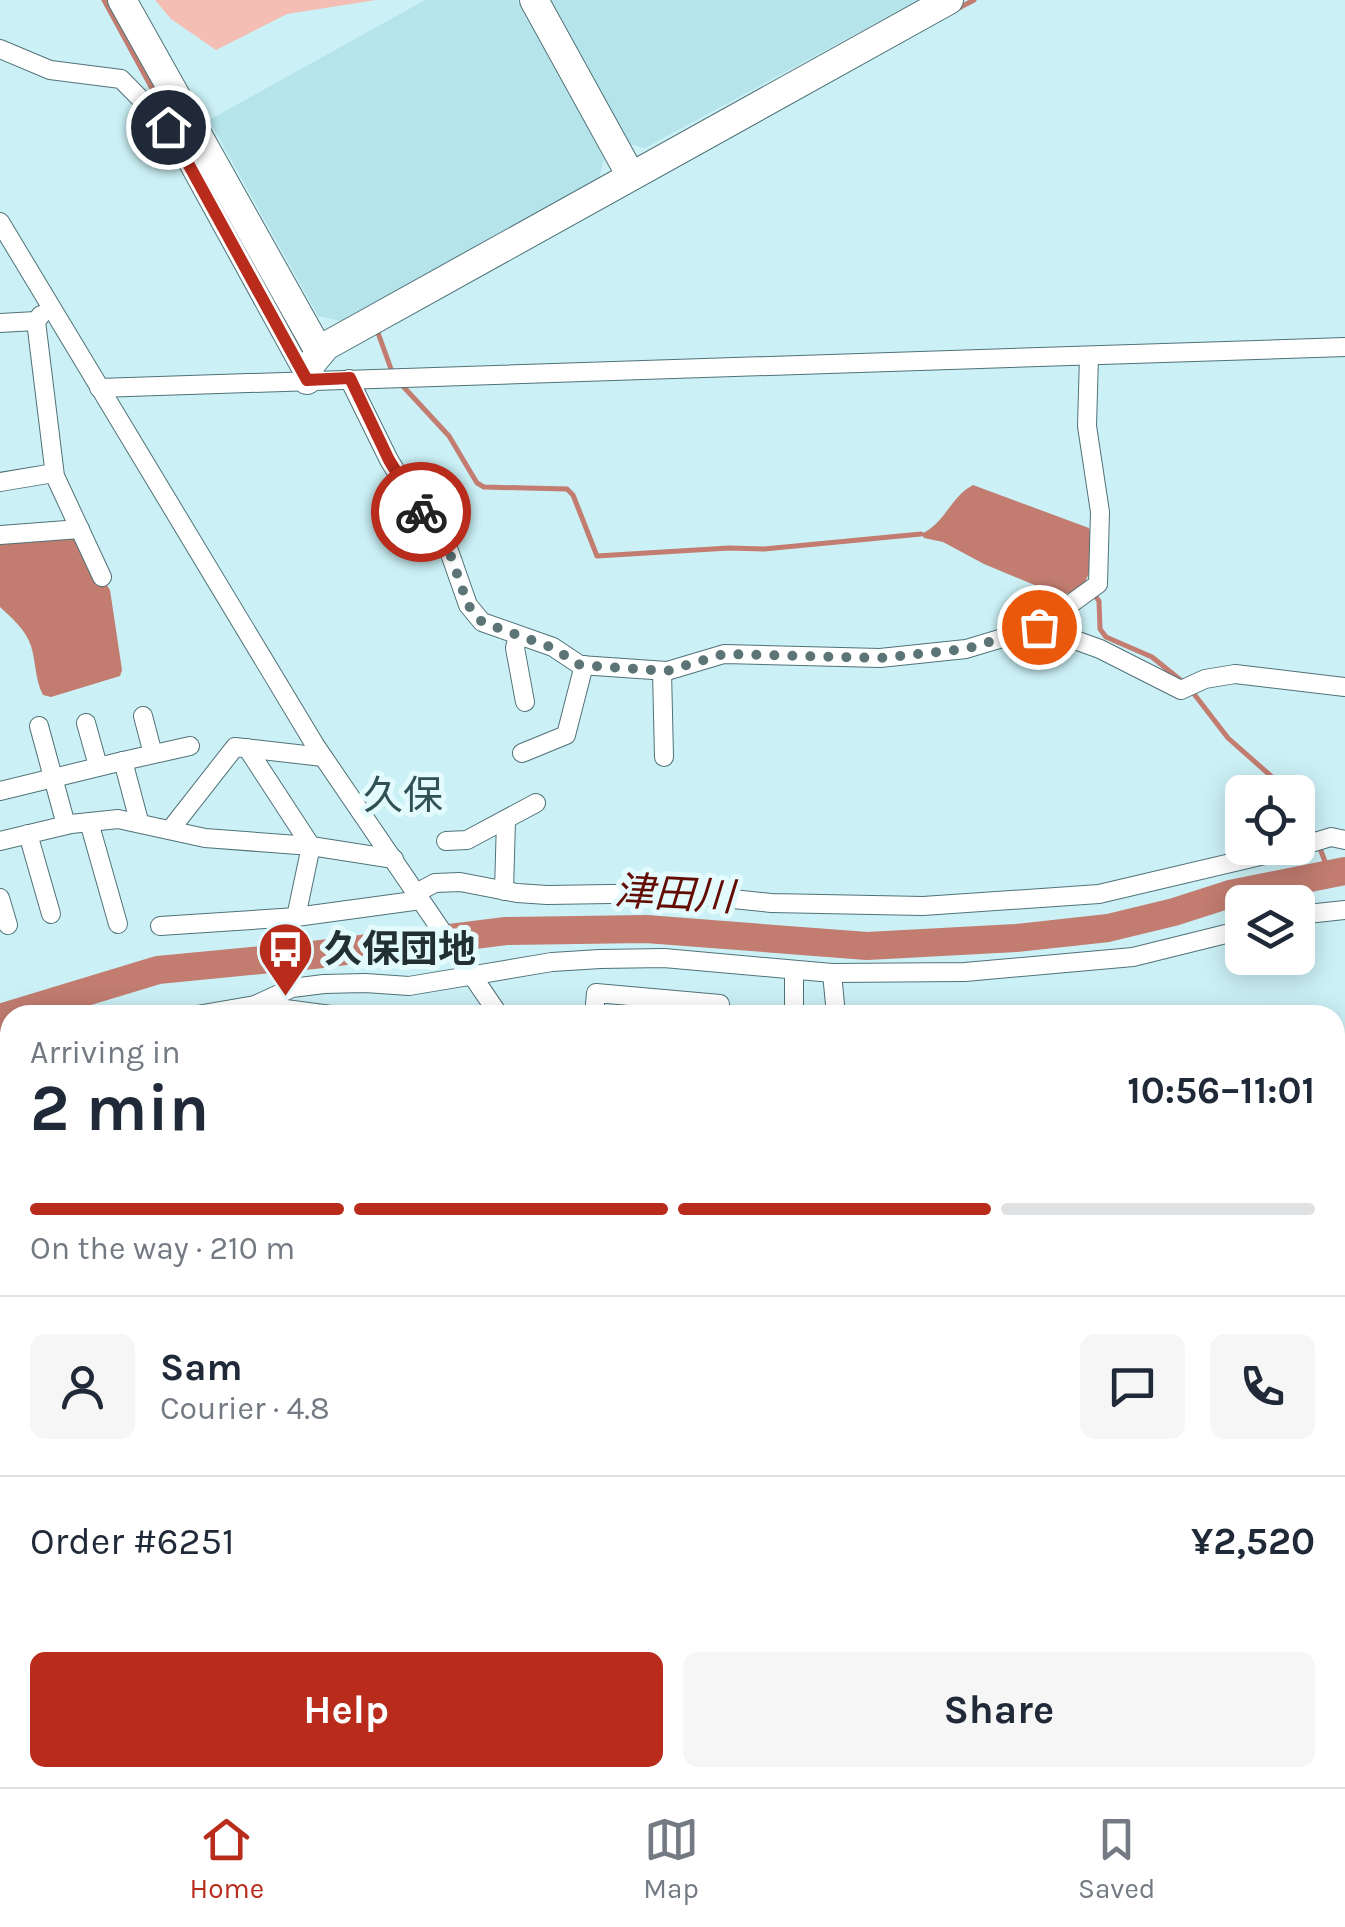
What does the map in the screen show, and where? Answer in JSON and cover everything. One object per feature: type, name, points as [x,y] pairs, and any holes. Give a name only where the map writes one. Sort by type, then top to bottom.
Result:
[{"type":"street","points":[[122,0],[320,352]]},
{"type":"street","points":[[534,0],[631,176]]},
{"type":"street","points":[[307,380],[311,364],[337,340],[949,0]]},
{"type":"street","points":[[0,49],[50,70],[121,78],[168,127],[307,380]]},
{"type":"street","points":[[0,222],[323,757],[492,1005]]},
{"type":"street","points":[[48,304],[36,321],[54,473],[102,577]]},
{"type":"street","points":[[0,323],[36,321]]},
{"type":"street","points":[[99,388],[1345,347]]},
{"type":"street","points":[[350,378],[389,460],[448,548],[468,605],[482,622],[553,648],[584,665],[662,671],[724,654],[880,658],[966,649],[1039,627],[1093,588],[1100,512],[1086,426],[1089,356]]},
{"type":"street","points":[[0,482],[54,473]]},
{"type":"street","points":[[0,535],[80,529]]},
{"type":"street","points":[[1039,627],[1100,649],[1181,690],[1220,674],[1345,687]]},
{"type":"street","points":[[518,635],[515,648],[526,702]]},
{"type":"street","points":[[522,752],[566,735],[584,665]]},
{"type":"street","points":[[662,671],[664,757]]},
{"type":"street","points":[[144,716],[153,754]]},
{"type":"street","points":[[86,723],[98,766]]},
{"type":"street","points":[[39,726],[66,825]]},
{"type":"street","points":[[0,790],[190,746]]},
{"type":"street","points":[[170,830],[235,747],[323,757]]},
{"type":"street","points":[[246,748],[311,846],[296,917]]},
{"type":"street","points":[[122,760],[139,821]]},
{"type":"street","points":[[446,841],[467,840],[536,802]]},
{"type":"street","points":[[504,891],[506,820]]},
{"type":"street","points":[[0,841],[66,825],[139,821],[205,838],[311,846],[394,859]]},
{"type":"street","points":[[89,822],[118,924]]},
{"type":"street","points":[[28,834],[51,914]]},
{"type":"street","points":[[1315,841],[1330,837],[1345,840]]},
{"type":"street","points":[[160,926],[296,917],[418,896],[435,883],[460,882],[547,895],[675,893],[790,904],[923,906],[1099,894],[1225,864]]},
{"type":"street","points":[[0,898],[8,924]]},
{"type":"street","points":[[1315,914],[1345,910]]},
{"type":"street","points":[[251,1005],[292,988],[365,983],[409,986],[552,962],[664,958],[832,973],[966,972],[1134,957],[1225,934]]},
{"type":"street","points":[[794,970],[794,1005]]},
{"type":"street","points":[[832,973],[835,1005]]},
{"type":"street","points":[[595,1005],[596,993],[648,1005]]},
{"type":"street","points":[[256,1004],[263,1005]]},
{"type":"shaded area","points":[[155,0],[376,0],[287,14],[216,50],[171,19]]},
{"type":"shaded area","points":[[425,0],[517,0],[604,159],[599,178],[341,321],[318,316],[209,120]]},
{"type":"shaded area","points":[[550,0],[918,0],[645,148],[629,144]]},
{"type":"shaded area","points":[[973,485],[1089,528],[1093,550],[1085,582],[1078,589],[1056,594],[943,542],[924,538],[921,534],[936,524]]},
{"type":"shaded area","points":[[78,538],[110,590],[122,670],[120,676],[51,697],[43,695],[40,689],[26,635],[0,607],[0,544]]},
{"type":"waterway","points":[[104,0],[167,116]]},
{"type":"waterway","points":[[955,10],[974,0]]},
{"type":"waterway","points":[[377,330],[391,369]]},
{"type":"waterway","points":[[400,383],[449,436],[477,483],[484,487],[567,489],[573,495],[597,556],[764,549],[921,534]]},
{"type":"waterway","points":[[1085,582],[1099,601],[1100,629],[1106,637],[1152,657],[1183,682]]},
{"type":"waterway","points":[[1191,690],[1228,738],[1270,775]]},
{"type":"waterway","points":[[1321,851],[1329,872]]},
{"type":"waterway","name":"津田川","points":[[43,1005],[158,970],[506,931],[646,929],[867,946],[1016,938],[1108,928],[1230,894],[1345,871]]},
{"type":"way so far","points":[[421,512],[448,548],[468,605],[482,622],[553,648],[580,665],[667,671],[724,654],[880,658],[966,649],[1039,627]]},
{"type":"place","name":"久保団地","points":[[285,998]]},
{"type":"district","name":"久保","points":[[403,795]]},
{"type":"route","points":[[168,127],[307,380],[350,378],[389,460],[421,512]]}]
